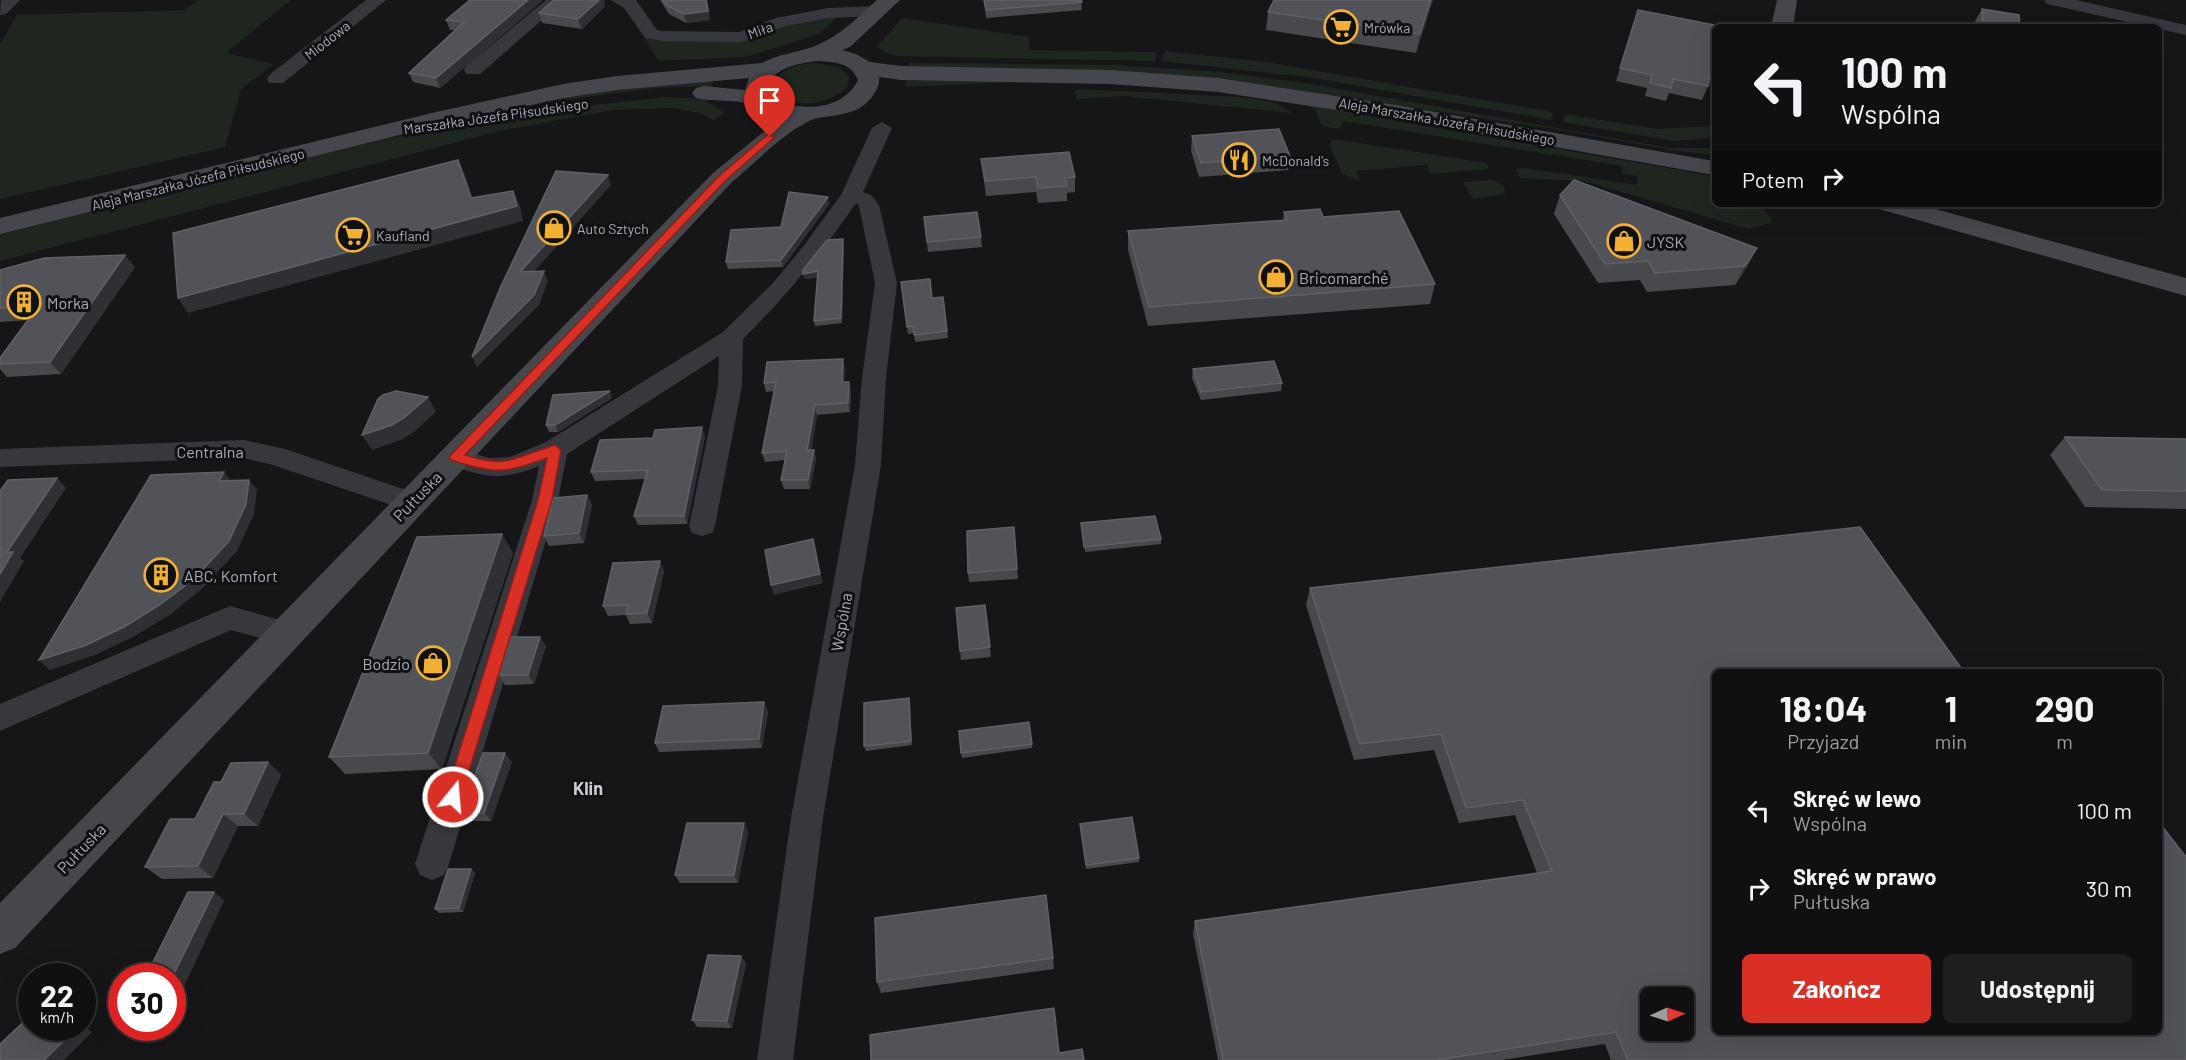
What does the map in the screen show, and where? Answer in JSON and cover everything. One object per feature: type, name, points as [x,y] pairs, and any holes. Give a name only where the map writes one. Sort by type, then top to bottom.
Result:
[{"type":"main road","points":[[1783,24],[1787,0]]},
{"type":"main road","points":[[816,54],[832,49],[884,5]]},
{"type":"main road","points":[[804,114],[835,110],[864,93],[869,80],[853,53],[884,5]]},
{"type":"main road","name":"Aleja Marszałka Józefa Piłsudskiego","points":[[816,54],[836,56],[859,64],[901,73],[1021,74],[1178,82],[1289,94],[1712,168]]},
{"type":"main road","name":"Marszałka Józefa Piłsudskiego","points":[[396,131],[436,119],[563,91],[617,83],[768,69],[785,61],[816,54]]},
{"type":"main road","name":"Pułtuska","points":[[722,178],[762,125],[764,102],[757,83],[768,69]]},
{"type":"main road","name":"Aleja Marszałka Józefa Piłsudskiego","points":[[864,93],[1178,82]]},
{"type":"main road","name":"Marszałka Józefa Piłsudskiego","points":[[396,131],[561,106],[669,93],[724,94],[764,102],[785,112],[804,114]]},
{"type":"main road","name":"Pułtuska","points":[[0,933],[722,178],[780,129],[804,114]]},
{"type":"main road","name":"Aleja Marszałka Józefa Piłsudskiego","points":[[0,226],[396,131]]},
{"type":"main road","points":[[1899,207],[2186,287]]},
{"type":"street","points":[[0,10],[11,0]]},
{"type":"street","name":"Miodowa","points":[[276,79],[377,0]]},
{"type":"street","points":[[473,70],[556,0]]},
{"type":"street","name":"Miła","points":[[620,0],[630,4],[651,34],[663,36],[741,37],[770,26],[828,13],[884,5]]},
{"type":"street","points":[[2053,0],[2159,24]]},
{"type":"street","points":[[770,26],[769,13],[775,7]]},
{"type":"street","points":[[2162,25],[2186,30]]},
{"type":"street","points":[[455,457],[489,468],[513,465],[555,450],[731,337],[780,289],[810,253],[851,195],[882,128]]},
{"type":"street","name":"Wspólna","points":[[775,1060],[807,818],[868,465],[874,378],[886,282],[869,205],[864,199],[851,195]]},
{"type":"street","points":[[702,526],[730,386],[731,337]]},
{"type":"street","name":"Centralna","points":[[0,458],[244,449],[276,456],[412,502]]},
{"type":"street","points":[[432,864],[545,500],[555,450]]},
{"type":"street","points":[[0,718],[230,618],[287,633]]},
{"type":"shaded area","points":[[198,0],[291,0],[226,53],[274,64],[241,89],[225,147],[0,199],[0,44],[17,15],[184,10]]},
{"type":"shaded area","points":[[838,16],[820,34],[746,57],[658,61],[642,33],[654,40],[734,41],[754,38],[783,25]]},
{"type":"shaded area","points":[[902,18],[1029,37],[1029,50],[1153,52],[1157,54],[1155,61],[899,56],[885,53],[877,46]]},
{"type":"shaded area","points":[[1165,51],[1266,62],[1553,112],[1551,120],[1307,77],[1161,61]]},
{"type":"shaded area","points":[[816,63],[841,68],[849,77],[847,87],[831,98],[812,103],[793,102],[776,93],[773,83],[781,73],[798,66]]},
{"type":"shaded area","points":[[910,63],[1116,65],[1221,72],[1311,84],[1669,148],[1712,148],[1712,155],[1223,79],[1107,71],[909,69]]},
{"type":"shaded area","points":[[714,79],[711,86],[656,88],[541,103],[585,92]]},
{"type":"shaded area","points":[[906,80],[1012,81],[1014,82],[905,87]]},
{"type":"shaded area","points":[[1077,89],[1241,97],[1274,102],[1292,113],[1123,96],[1076,99]]},
{"type":"shaded area","points":[[665,97],[703,99],[725,113],[713,120],[700,113],[673,108],[612,110],[500,131],[0,261],[0,232],[389,138],[567,108]]},
{"type":"shaded area","points":[[1307,105],[1707,175],[1712,178],[1712,207],[1762,207],[1771,218],[1771,223],[1749,229],[1584,181],[1520,178],[1515,169],[1526,168],[1637,185],[1637,176],[1622,174],[1622,166],[1343,121],[1340,129],[1322,126],[1315,110]]},
{"type":"shaded area","points":[[1564,114],[1656,129],[1712,126],[1712,138],[1673,141],[1563,122]]},
{"type":"shaded area","points":[[1332,140],[1486,163],[1489,166],[1487,169],[1431,174],[1427,165],[1356,171],[1360,181],[1342,174],[1330,146]]},
{"type":"shaded area","points":[[1493,180],[1504,186],[1505,194],[1473,199],[1463,182]]},
{"type":"building","points":[[470,0],[528,0],[436,78],[409,73],[464,22],[446,20]]},
{"type":"building","points":[[554,0],[599,0],[578,19],[539,13]]},
{"type":"building","points":[[663,0],[706,0],[708,11],[684,14],[666,5]]},
{"type":"building","points":[[984,0],[1081,0],[1082,2],[986,10]]},
{"type":"building","points":[[1274,0],[1431,0],[1420,34],[1268,12]]},
{"type":"building","points":[[1982,9],[2019,15],[2020,24],[1983,24]]},
{"type":"building","points":[[1638,10],[1712,24],[1712,65],[1708,86],[1673,79],[1671,88],[1650,83],[1652,75],[1620,68]]},
{"type":"building","points":[[1279,129],[1290,156],[1201,163],[1192,136]]},
{"type":"building","points":[[1069,152],[1075,177],[1065,178],[1067,186],[1038,188],[1036,177],[985,181],[981,159]]},
{"type":"building","name":"Kaufland","points":[[458,160],[471,198],[513,191],[517,206],[178,298],[173,233]]},
{"type":"building","points":[[556,171],[608,175],[520,272],[544,271],[534,295],[472,357],[501,286]]},
{"type":"building","points":[[1574,180],[1757,248],[1745,266],[1655,273],[1648,261],[1605,264],[1560,195]]},
{"type":"building","points":[[789,192],[828,197],[781,260],[726,262],[731,230],[781,227]]},
{"type":"building","name":"Bricomarché","points":[[1320,209],[1323,217],[1399,211],[1435,284],[1149,307],[1128,231],[1287,220],[1284,212]]},
{"type":"building","points":[[977,212],[981,237],[927,242],[924,217]]},
{"type":"building","points":[[843,239],[841,318],[814,321],[818,271],[803,274],[803,270],[827,240]]},
{"type":"building","points":[[125,255],[50,362],[0,364],[0,358],[39,305],[0,308],[0,270],[44,258]]},
{"type":"building","points":[[930,279],[932,298],[943,297],[947,331],[914,335],[913,326],[907,327],[901,282]]},
{"type":"building","points":[[843,359],[842,382],[849,382],[848,403],[815,405],[807,450],[814,450],[808,480],[781,480],[787,451],[762,453],[776,382],[764,383],[767,362]]},
{"type":"building","points":[[1274,361],[1282,383],[1201,392],[1193,369]]},
{"type":"building","points":[[396,391],[428,397],[392,425],[362,435],[378,399]]},
{"type":"building","points":[[610,391],[555,425],[546,425],[553,395]]},
{"type":"building","points":[[702,427],[684,516],[634,516],[648,470],[591,472],[600,440],[653,438],[655,430]]},
{"type":"building","points":[[2065,437],[2186,439],[2186,491],[2102,490]]},
{"type":"building","name":"ABC, Komfort","points":[[224,472],[219,481],[249,480],[246,504],[229,541],[195,578],[161,604],[124,627],[84,646],[39,660],[151,475]]},
{"type":"building","points":[[57,478],[7,552],[13,552],[0,574],[0,491],[8,480]]},
{"type":"building","points":[[587,495],[579,533],[544,536],[553,498]]},
{"type":"building","points":[[1155,516],[1161,539],[1084,547],[1081,523]]},
{"type":"building","points":[[1014,527],[1017,569],[968,573],[967,531]]},
{"type":"building","points":[[1860,527],[1962,669],[1712,669],[1712,1035],[2162,1035],[2162,826],[2186,857],[2186,1060],[1628,1060],[1616,1032],[1436,1060],[1223,1060],[1195,921],[1552,871],[1523,800],[1466,808],[1441,734],[1360,744],[1310,588]]},
{"type":"building","name":"Bodzio","points":[[502,534],[428,753],[329,757],[417,537]]},
{"type":"building","points":[[813,539],[820,574],[771,585],[765,550]]},
{"type":"building","points":[[660,561],[647,613],[626,614],[628,605],[603,606],[613,563]]},
{"type":"building","points":[[985,605],[990,647],[960,651],[956,608]]},
{"type":"building","points":[[510,637],[540,637],[528,675],[499,675]]},
{"type":"building","points":[[909,698],[911,741],[864,746],[864,703]]},
{"type":"building","points":[[764,702],[759,739],[655,743],[663,706]]},
{"type":"building","points":[[1029,722],[1032,744],[961,753],[959,731]]},
{"type":"building","points":[[483,753],[505,753],[484,813],[462,813]]},
{"type":"building","points":[[268,762],[244,814],[223,814],[198,866],[145,867],[170,819],[195,819],[214,782],[221,782],[231,763]]},
{"type":"building","points":[[1132,817],[1139,858],[1086,865],[1080,824]]},
{"type":"building","points":[[687,823],[744,823],[734,875],[675,875]]},
{"type":"building","points":[[448,869],[471,869],[459,908],[435,909]]},
{"type":"building","points":[[188,892],[214,892],[179,963],[152,963]]},
{"type":"building","points":[[1046,895],[1053,958],[877,982],[875,918]]},
{"type":"building","points":[[708,955],[741,956],[727,1021],[692,1020]]},
{"type":"building","points":[[1054,1008],[1059,1053],[1082,1049],[1084,1060],[871,1060],[870,1035]]},
{"type":"building","points":[[18,1027],[18,1041],[64,1041],[44,1060],[2,1060],[0,1059],[0,1044]]},
{"type":"place","name":"Mrówka","points":[[1341,27]]},
{"type":"place","name":"McDonald's","points":[[1239,160]]},
{"type":"place","name":"Auto Sztych","points":[[554,228]]},
{"type":"place","name":"Kaufland","points":[[353,235]]},
{"type":"place","name":"JYSK","points":[[1624,241]]},
{"type":"place","name":"Bricomarché","points":[[1276,277]]},
{"type":"place","name":"Morka","points":[[24,302]]},
{"type":"place","name":"ABC, Komfort","points":[[161,575]]},
{"type":"place","name":"Bodzio","points":[[433,663]]},
{"type":"district","name":"Klin","points":[[588,788]]},
{"type":"route","points":[[453,797],[545,500],[555,450],[513,465],[489,468],[455,457],[722,178],[770,137]]}]
